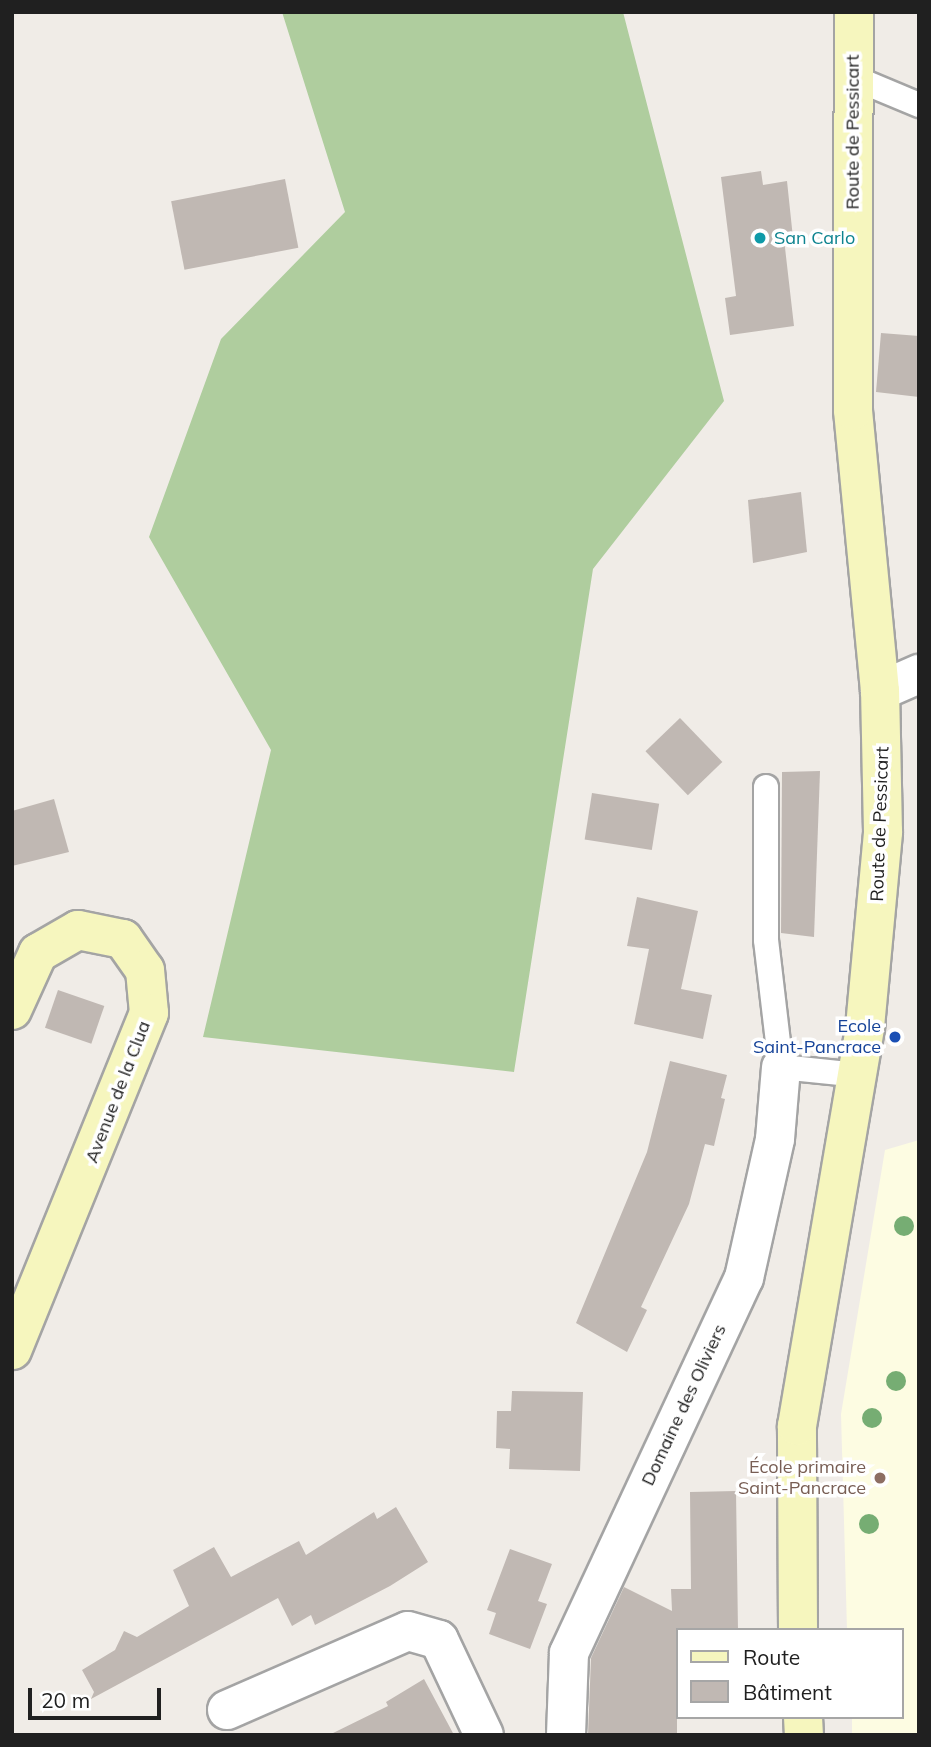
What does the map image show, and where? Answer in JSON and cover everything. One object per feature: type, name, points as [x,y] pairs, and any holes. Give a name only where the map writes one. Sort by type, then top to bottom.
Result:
[{"type":"street","name":"Route de Pessicart","points":[[798,1628],[797,1426],[858,1075],[883,832],[880,691],[853,410],[854,12]]},
{"type":"street","points":[[880,691],[919,674]]},
{"type":"street","name":"Avenue de la Clua","points":[[12,1010],[38,953],[78,930],[124,939],[145,970],[149,1013],[12,1350]]},
{"type":"street","name":"Domaine des Oliviers","points":[[566,1735],[569,1653],[744,1278],[775,1139],[782,1067]]},
{"type":"street","points":[[227,1710],[408,1631],[439,1640],[484,1735]]},
{"type":"lane","points":[[852,77],[919,105]]},
{"type":"lane","points":[[766,787],[766,940],[782,1067],[858,1075]]},
{"type":"shaded area","name":"École primaire Saint-Pancrace","points":[[919,1140],[919,1735],[852,1735],[852,1719],[903,1719],[903,1628],[847,1628],[841,1414],[885,1150]]},
{"type":"green space","points":[[282,12],[623,12],[724,401],[593,569],[514,1072],[203,1037],[271,750],[149,537],[221,339],[345,212]]},
{"type":"building","name":"San Carlo","points":[[761,171],[763,185],[787,181],[793,238],[784,239],[794,326],[730,335],[725,298],[736,296],[721,177]]},
{"type":"building","points":[[285,179],[298,248],[184,270],[171,201]]},
{"type":"building","points":[[881,333],[919,336],[919,397],[876,392]]},
{"type":"building","points":[[801,492],[807,552],[753,563],[748,500]]},
{"type":"building","points":[[680,718],[722,762],[688,795],[645,751]]},
{"type":"building","points":[[820,771],[814,937],[781,933],[782,772]]},
{"type":"building","points":[[592,793],[659,804],[652,850],[585,839]]},
{"type":"building","points":[[54,799],[69,852],[12,866],[12,811]]},
{"type":"building","points":[[637,897],[698,911],[681,989],[712,995],[703,1039],[634,1024],[649,949],[627,946]]},
{"type":"building","points":[[58,990],[104,1006],[91,1044],[45,1028]]},
{"type":"building","points":[[670,1061],[727,1075],[721,1098],[725,1099],[714,1146],[705,1144],[689,1204],[641,1307],[647,1310],[627,1352],[576,1323],[647,1152]]},
{"type":"building","points":[[512,1391],[583,1392],[580,1471],[509,1469],[510,1449],[496,1448],[497,1411],[511,1411]]},
{"type":"building","points":[[736,1491],[738,1628],[676,1628],[677,1735],[588,1735],[591,1658],[624,1587],[672,1611],[671,1589],[691,1589],[690,1492]]},
{"type":"building","points":[[396,1507],[428,1562],[390,1586],[315,1625],[311,1615],[292,1626],[278,1598],[91,1699],[94,1692],[82,1670],[115,1650],[124,1631],[137,1637],[189,1606],[173,1570],[214,1547],[231,1577],[299,1541],[306,1555],[374,1512],[377,1519]]},
{"type":"building","points":[[510,1549],[552,1564],[538,1601],[547,1604],[530,1649],[489,1634],[496,1613],[487,1610]]},
{"type":"building","points":[[424,1679],[454,1735],[329,1735],[388,1706],[386,1702]]},
{"type":"place","name":"San Carlo","points":[[760,238]]},
{"type":"place","name":"Ecole Saint-Pancrace","points":[[895,1037]]},
{"type":"place","name":"École primaire Saint-Pancrace","points":[[880,1478]]}]
